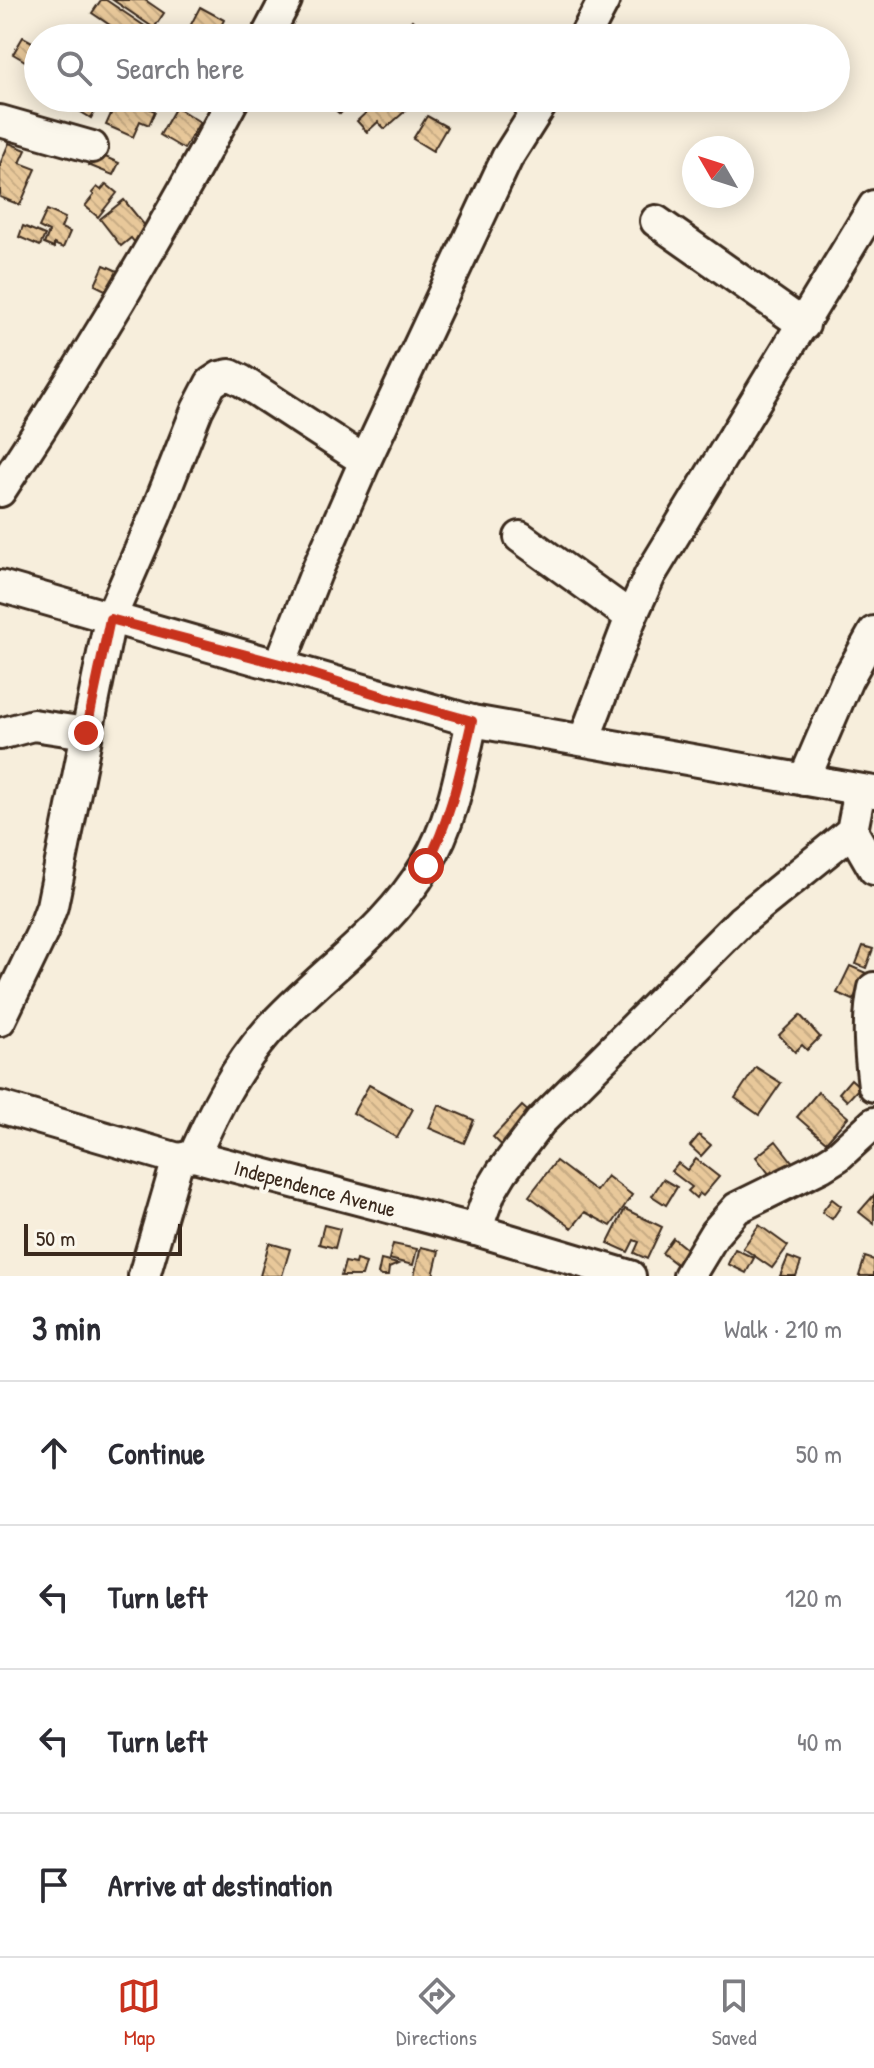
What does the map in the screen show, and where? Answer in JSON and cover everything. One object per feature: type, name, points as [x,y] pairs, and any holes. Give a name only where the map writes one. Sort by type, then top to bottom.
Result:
[{"type":"street","points":[[273,24],[286,0]]},
{"type":"street","points":[[591,24],[604,0]]},
{"type":"street","points":[[0,491],[122,296],[226,112]]},
{"type":"street","points":[[280,664],[365,461],[507,158],[536,112]]},
{"type":"street","points":[[0,121],[92,147]]},
{"type":"street","points":[[584,740],[631,617],[657,564],[874,206]]},
{"type":"street","points":[[656,221],[804,325]]},
{"type":"street","points":[[0,1020],[52,906],[110,619],[211,383],[230,375],[242,381],[365,461]]},
{"type":"street","points":[[520,537],[631,617]]},
{"type":"street","points":[[0,586],[472,721],[867,791],[852,831],[741,921],[540,1122],[490,1192],[476,1230]]},
{"type":"street","points":[[804,780],[847,680],[874,632]]},
{"type":"street","points":[[144,1276],[186,1157],[227,1086],[268,1031],[386,920],[426,866],[443,835],[452,807],[472,721]]},
{"type":"street","points":[[0,734],[33,725],[86,733]]},
{"type":"street","points":[[852,831],[874,869]]},
{"type":"street","points":[[874,988],[869,1043],[874,1086]]},
{"type":"street","name":"Independence Avenue","points":[[0,1107],[476,1230],[630,1276]]},
{"type":"street","points":[[689,1276],[715,1233],[737,1208],[822,1166],[838,1156],[874,1123]]},
{"type":"building","points":[[101,0],[106,0],[142,24],[108,24],[92,13]]},
{"type":"building","points":[[113,0],[145,0],[164,13],[157,24],[148,24]]},
{"type":"building","points":[[200,7],[224,20],[222,24],[191,24]]},
{"type":"building","points":[[23,37],[24,38],[24,60],[13,54]]},
{"type":"building","points":[[112,112],[155,112],[149,125],[140,121],[133,137],[106,125]]},
{"type":"building","points":[[173,112],[184,112],[200,122],[184,149],[160,135]]},
{"type":"building","points":[[367,112],[404,112],[385,129],[378,122],[367,132],[357,121]]},
{"type":"building","points":[[427,116],[447,127],[433,151],[413,139]]},
{"type":"building","points":[[9,143],[26,150],[20,163],[36,169],[20,205],[0,197],[0,164]]},
{"type":"building","points":[[94,152],[119,163],[113,175],[88,165]]},
{"type":"building","points":[[106,184],[117,193],[98,217],[85,206],[97,187],[101,190]]},
{"type":"building","points":[[124,200],[150,232],[135,243],[131,238],[121,246],[100,219]]},
{"type":"building","points":[[47,210],[65,218],[61,228],[70,232],[63,248],[44,244],[49,232],[39,227]]},
{"type":"building","points":[[23,226],[45,235],[40,246],[19,237]]},
{"type":"building","points":[[104,265],[138,280],[109,292],[95,285]]},
{"type":"building","points":[[863,946],[873,949],[866,968],[856,964]]},
{"type":"building","points":[[850,966],[866,973],[853,1000],[837,993]]},
{"type":"building","points":[[800,1015],[820,1037],[807,1050],[802,1045],[795,1052],[779,1035]]},
{"type":"building","points":[[756,1067],[781,1083],[759,1115],[735,1098]]},
{"type":"building","points":[[851,1079],[860,1087],[847,1101],[839,1093]]},
{"type":"building","points":[[369,1085],[413,1109],[397,1138],[353,1113]]},
{"type":"building","points":[[818,1092],[848,1117],[826,1142],[797,1117]]},
{"type":"building","points":[[439,1105],[474,1120],[464,1143],[429,1128]]},
{"type":"building","points":[[522,1106],[540,1122],[511,1154],[493,1137]]},
{"type":"building","points":[[699,1135],[711,1145],[701,1156],[690,1146]]},
{"type":"building","points":[[776,1141],[794,1164],[774,1180],[756,1157]]},
{"type":"building","points":[[696,1159],[719,1177],[703,1196],[699,1193],[696,1198],[688,1191],[692,1187],[671,1171],[678,1163],[687,1170]]},
{"type":"building","points":[[556,1161],[596,1191],[607,1176],[632,1195],[611,1226],[585,1212],[572,1228],[529,1196]]},
{"type":"building","points":[[663,1179],[677,1187],[666,1205],[652,1196]]},
{"type":"building","points":[[874,1195],[874,1224],[859,1212]]},
{"type":"building","points":[[832,1199],[841,1206],[832,1219],[822,1212]]},
{"type":"building","points":[[625,1209],[662,1227],[647,1259],[634,1253],[639,1242],[634,1240],[628,1252],[608,1243]]},
{"type":"building","points":[[324,1225],[340,1229],[335,1248],[319,1244]]},
{"type":"building","points":[[759,1225],[788,1246],[772,1268],[743,1248]]},
{"type":"building","points":[[673,1238],[694,1255],[683,1269],[662,1253]]},
{"type":"building","points":[[269,1243],[290,1249],[282,1276],[260,1276]]},
{"type":"building","points":[[393,1244],[417,1249],[413,1265],[389,1259]]},
{"type":"building","points":[[421,1247],[439,1251],[433,1276],[414,1276]]},
{"type":"building","points":[[735,1249],[754,1258],[746,1273],[728,1264]]},
{"type":"building","points":[[788,1257],[801,1262],[796,1276],[780,1276]]},
{"type":"building","points":[[865,1257],[874,1260],[874,1276],[859,1276]]},
{"type":"building","points":[[356,1260],[366,1263],[362,1276],[341,1276],[345,1262],[355,1264]]},
{"type":"building","points":[[381,1260],[398,1264],[389,1268],[388,1276],[378,1274]]},
{"type":"route","points":[[86,733],[110,619],[280,664],[472,721],[452,807],[443,835],[426,866]]}]
